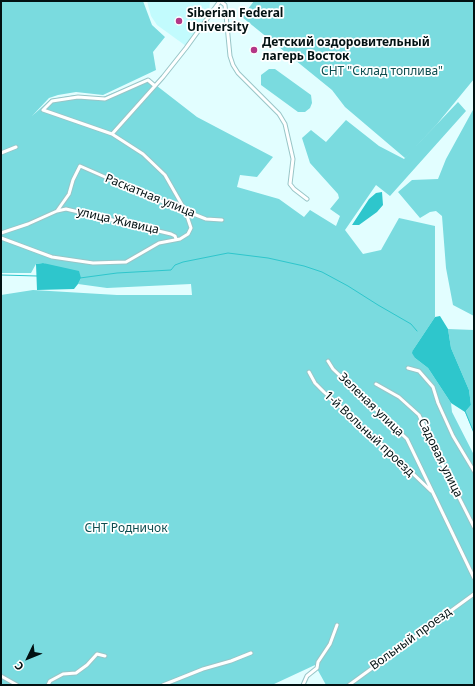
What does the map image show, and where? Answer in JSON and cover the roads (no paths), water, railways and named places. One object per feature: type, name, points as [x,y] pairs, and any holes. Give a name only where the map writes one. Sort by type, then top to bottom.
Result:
[{"type":"street","points":[[112,134],[155,86],[186,48],[220,1],[225,5],[230,56],[233,65],[238,73],[279,114],[285,124],[293,159],[290,184],[307,199]]},
{"type":"street","points":[[1,238],[52,257],[94,263],[126,262],[159,243],[176,239],[188,234],[191,228],[185,210],[165,175],[143,154],[112,134],[43,110],[52,101],[78,97],[105,99],[148,80],[155,86]]},
{"type":"street","points":[[1,153],[16,147]]},
{"type":"street","name":"Раскатная улица","points":[[58,211],[69,194],[72,180],[80,166],[206,219],[222,220]]},
{"type":"street","name":"улица Живица","points":[[58,211],[66,209],[171,234],[175,236],[176,239]]},
{"type":"street","points":[[1,233],[28,224],[58,211]]},
{"type":"street","name":"Зеленая улица","points":[[328,361],[333,369],[406,439],[474,578]]},
{"type":"street","points":[[408,368],[419,371],[432,387],[453,436],[474,471]]},
{"type":"street","name":"1-й Вольный проезд","points":[[309,372],[315,383],[353,418],[372,439],[383,445],[433,493]]},
{"type":"street","name":"Садовая улица","points":[[376,384],[399,397],[419,415],[474,527]]},
{"type":"street","name":"Вольный проезд","points":[[349,685],[474,594]]},
{"type":"street","points":[[303,685],[307,676],[317,668],[318,662],[330,644],[337,624]]},
{"type":"street","points":[[163,685],[203,669],[231,661],[251,653]]},
{"type":"street","points":[[48,685],[50,681],[63,674],[76,673],[87,665],[97,654],[105,656]]},
{"type":"street","points":[[1,676],[16,685]]},
{"type":"waterway","points":[[80,278],[117,273],[171,270],[175,265],[183,262],[228,253],[268,258],[304,266],[322,272],[411,324],[417,331]]},
{"type":"waterway","points":[[1,275],[37,276]]},
{"type":"waterway","points":[[465,411],[474,433]]},
{"type":"place","name":"Siberian Federal University","points":[[179,21]]},
{"type":"place","name":"Детский оздоровительный лагерь Восток","points":[[254,50]]},
{"type":"park label","name":"СНТ \"Склад топлива\"","points":[[382,72]]},
{"type":"park label","name":"СНТ Родничок","points":[[126,529]]}]
